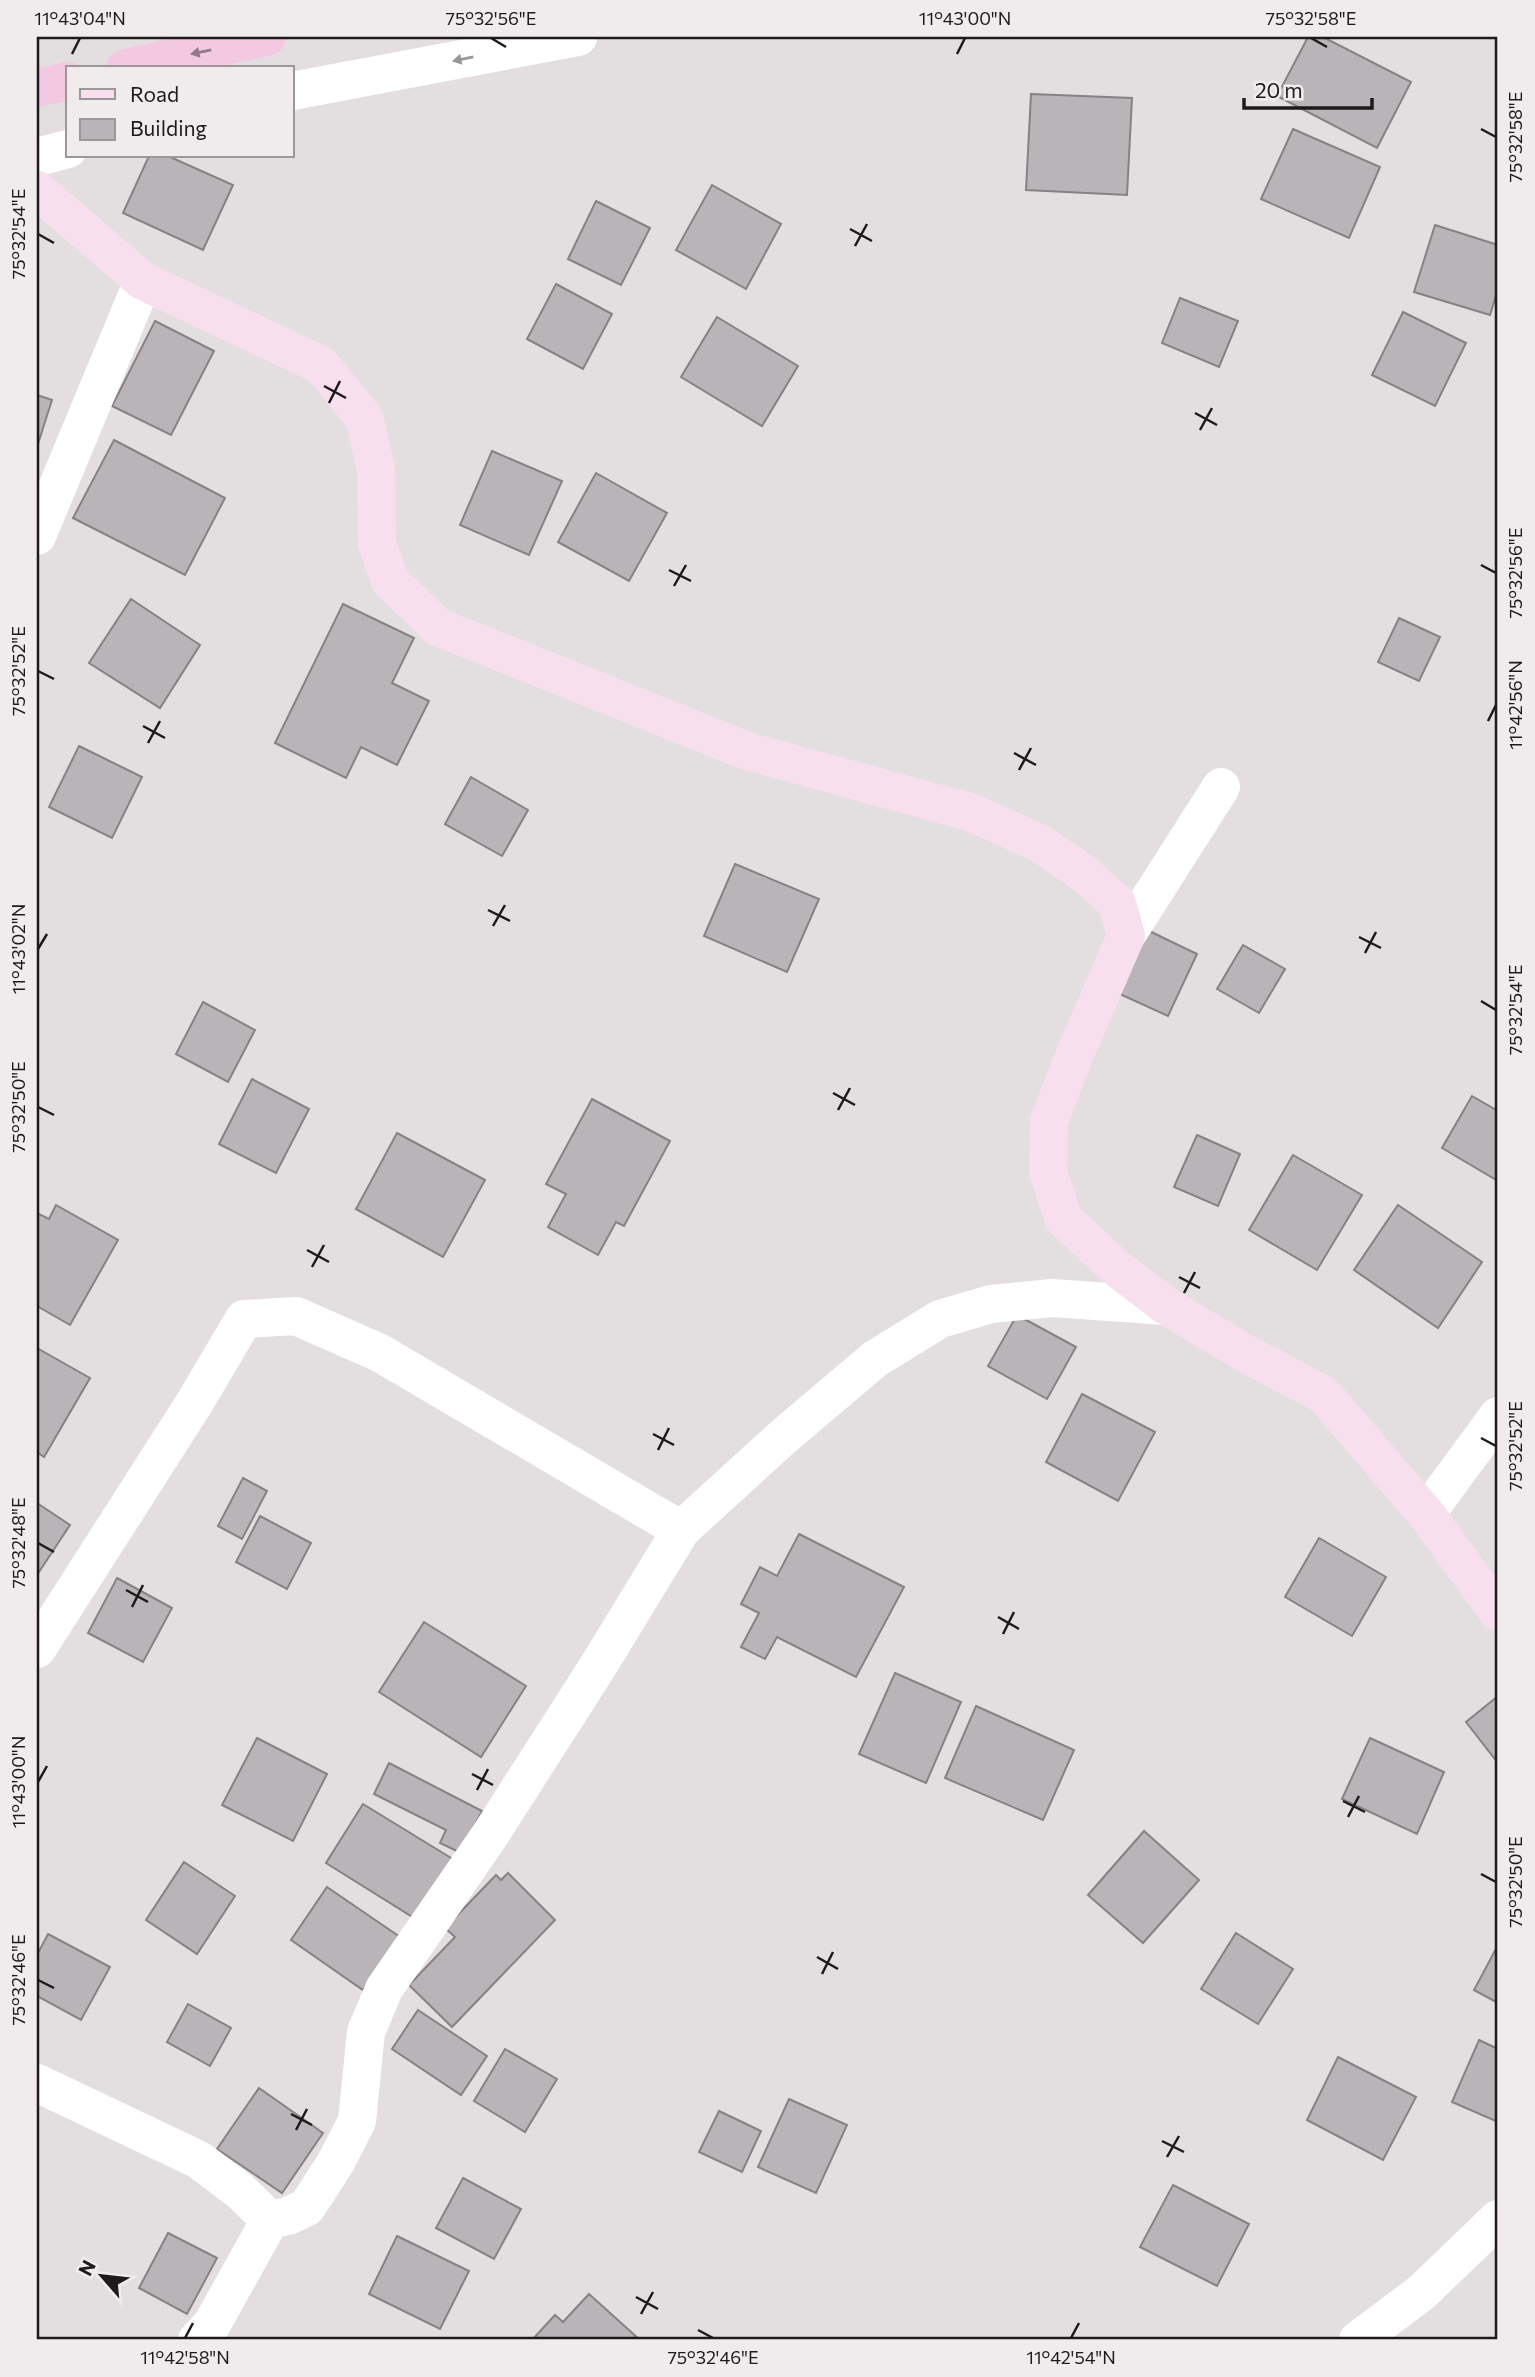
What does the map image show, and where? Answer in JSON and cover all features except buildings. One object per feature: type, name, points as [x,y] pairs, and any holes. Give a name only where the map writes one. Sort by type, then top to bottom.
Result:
[{"type":"highway","points":[[134,66],[267,37]]},
{"type":"highway","points":[[37,88],[66,81]]},
{"type":"main road","points":[[37,190],[143,281],[321,365],[365,419],[376,471],[377,543],[390,581],[438,627],[747,751],[974,813],[1041,844],[1083,873],[1117,903],[1126,936],[1049,1121],[1048,1171],[1063,1218],[1114,1266],[1166,1306],[1243,1352],[1324,1395],[1426,1514],[1498,1612]]},
{"type":"street","points":[[294,91],[578,37]]},
{"type":"street","points":[[37,158],[66,150]]},
{"type":"street","points":[[37,536],[143,281]]},
{"type":"street","points":[[1126,936],[1221,787]]},
{"type":"street","points":[[197,2340],[212,2324],[270,2220],[288,2216],[307,2207],[336,2162],[356,2122],[366,2032],[384,1989],[490,1835],[681,1530],[783,1437],[875,1359],[940,1319],[991,1304],[1052,1298],[1166,1306]]},
{"type":"street","points":[[37,1649],[195,1402],[244,1319],[296,1316],[380,1353],[681,1530]]},
{"type":"street","points":[[1426,1514],[1498,1416]]},
{"type":"street","points":[[37,2083],[199,2160],[240,2191],[270,2220]]},
{"type":"street","points":[[1358,2340],[1422,2292],[1498,2219]]}]
